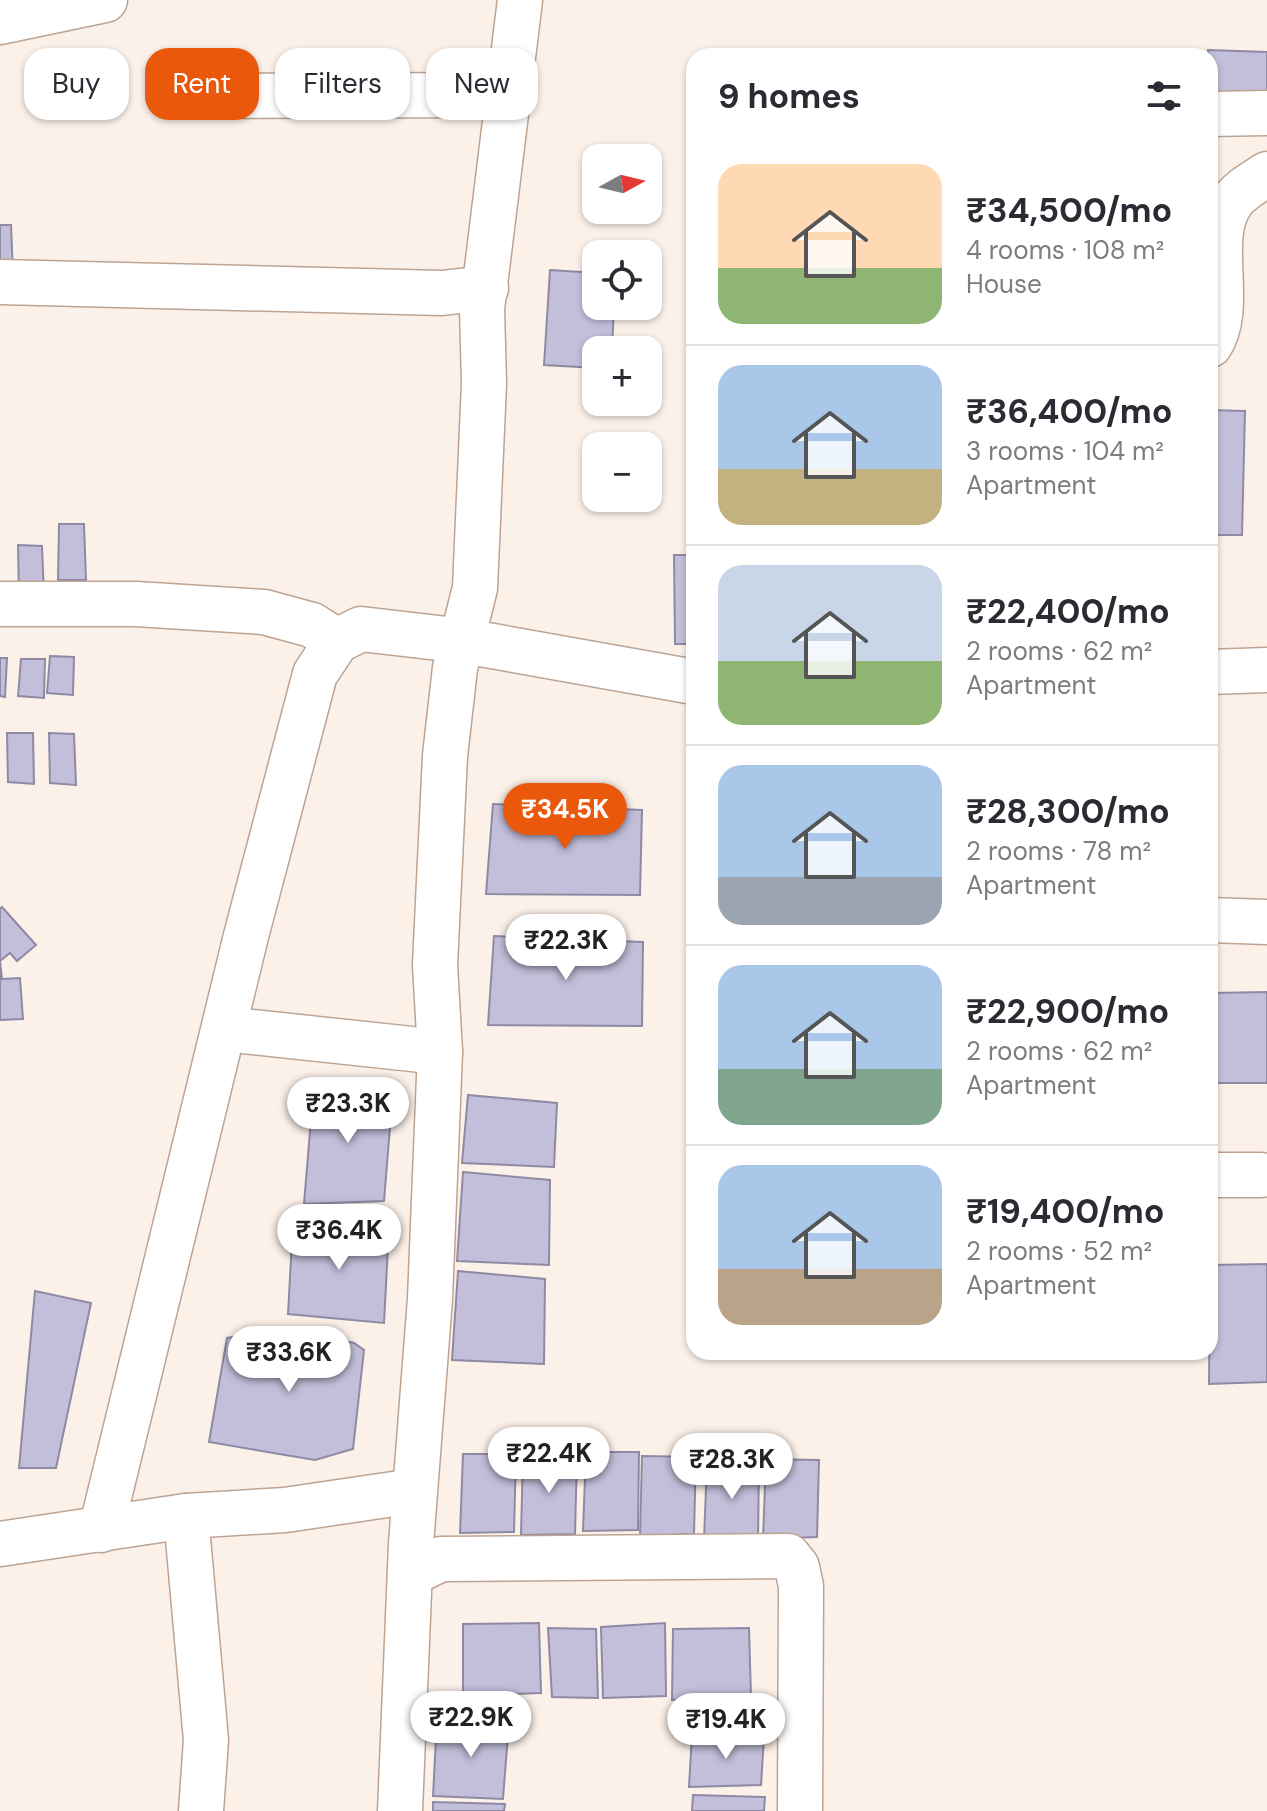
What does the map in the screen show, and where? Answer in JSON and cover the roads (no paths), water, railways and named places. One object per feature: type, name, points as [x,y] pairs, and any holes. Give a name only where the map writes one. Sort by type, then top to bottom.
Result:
[{"type":"street","points":[[0,22],[105,0]]},
{"type":"street","points":[[515,48],[520,0]]},
{"type":"street","points":[[259,96],[426,95]]},
{"type":"street","points":[[1218,114],[1267,113]]},
{"type":"street","points":[[400,1811],[414,1491],[430,1299],[440,1052],[435,965],[445,756],[455,668],[475,588],[486,288],[507,120]]},
{"type":"street","points":[[1218,328],[1221,309],[1219,272],[1230,203],[1245,188],[1267,174]]},
{"type":"street","points":[[0,282],[442,293],[486,288]]},
{"type":"street","points":[[0,604],[136,604],[264,612],[312,625],[337,641]]},
{"type":"street","points":[[101,1530],[315,674],[337,641],[361,629],[464,641],[686,681]]},
{"type":"street","points":[[1218,672],[1267,670]]},
{"type":"street","points":[[1218,920],[1267,922]]},
{"type":"street","points":[[224,1029],[440,1052]]},
{"type":"street","points":[[1218,1175],[1261,1175]]},
{"type":"street","points":[[0,1544],[186,1516],[285,1510],[414,1491]]},
{"type":"street","points":[[186,1516],[206,1740],[201,1811]]},
{"type":"street","points":[[410,1574],[441,1559],[788,1556],[797,1567],[801,1586],[800,1811]]},
{"type":"street","points":[[413,1811],[414,1731]]}]
